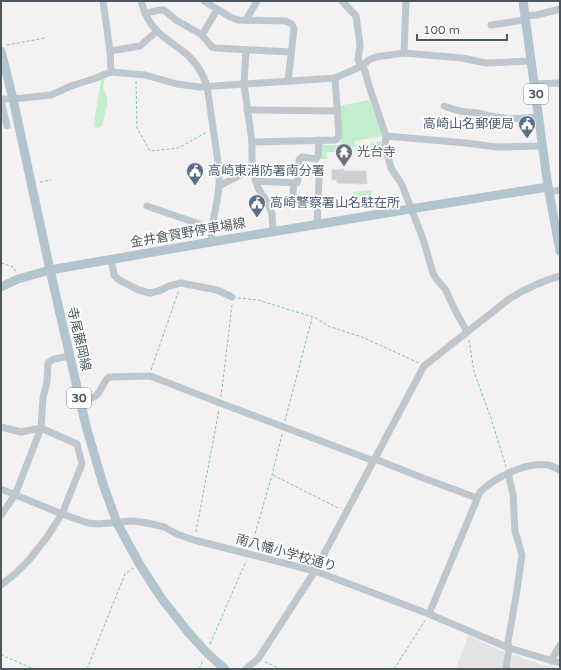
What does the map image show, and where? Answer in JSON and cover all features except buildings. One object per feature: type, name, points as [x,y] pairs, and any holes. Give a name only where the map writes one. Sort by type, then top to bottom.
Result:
[{"type":"main road","name":"30","points":[[523,1],[549,190],[560,251]]},
{"type":"main road","name":"寺尾藤岡線","points":[[4,48],[13,99],[50,270],[86,426],[103,484],[117,523],[140,565],[162,599],[188,632],[206,652],[225,669]]},
{"type":"main road","name":"金井倉賀野停車場線","points":[[1,287],[18,279],[50,270],[111,259],[410,209],[549,190]]},
{"type":"street","points":[[103,1],[110,51],[111,72]]},
{"type":"street","points":[[141,1],[145,13],[157,31],[193,60],[202,74],[207,86],[214,130],[219,186],[211,242]]},
{"type":"street","points":[[204,1],[217,10],[238,20],[285,21],[291,23],[294,29],[288,81]]},
{"type":"street","points":[[246,20],[257,1]]},
{"type":"street","points":[[342,1],[356,16],[360,45],[358,60],[365,71],[386,136],[385,145],[390,168],[402,184],[433,273],[445,289],[467,332]]},
{"type":"street","points":[[404,52],[406,1]]},
{"type":"street","points":[[491,25],[560,9]]},
{"type":"street","points":[[145,13],[164,10],[176,20],[202,35],[212,47],[215,48],[291,52]]},
{"type":"street","points":[[202,35],[217,10]]},
{"type":"street","points":[[110,51],[140,46],[157,31]]},
{"type":"street","points":[[246,50],[244,84],[252,142],[252,169],[258,188],[267,202],[272,214],[274,232]]},
{"type":"street","points":[[7,126],[1,99],[51,95],[71,86],[89,81],[111,72],[145,75],[177,84],[200,87],[335,78],[362,66],[369,60],[376,57],[404,52],[462,58],[486,63],[531,61]]},
{"type":"street","points":[[252,142],[336,140],[339,136],[335,78]]},
{"type":"street","points":[[534,84],[560,83]]},
{"type":"street","points":[[444,106],[459,111],[509,119],[539,117]]},
{"type":"street","points":[[247,110],[337,111]]},
{"type":"street","points":[[386,136],[497,147],[543,146]]},
{"type":"street","points":[[256,181],[297,183],[300,160],[302,158],[316,159],[318,156],[319,140]]},
{"type":"street","points":[[219,186],[252,169]]},
{"type":"street","points":[[317,225],[319,179]]},
{"type":"street","points":[[292,202],[294,183]]},
{"type":"street","points":[[549,190],[560,190]]},
{"type":"street","points":[[267,202],[318,204]]},
{"type":"street","points":[[147,206],[212,228]]},
{"type":"street","points":[[111,259],[114,275],[119,280],[140,290],[150,293],[181,283],[217,290],[232,298]]},
{"type":"street","points":[[246,669],[258,659],[315,571],[424,366],[521,291],[560,276]]},
{"type":"street","points":[[1,515],[15,495],[41,428],[43,398],[47,382],[48,363],[70,356]]},
{"type":"street","points":[[80,400],[89,399],[99,394],[106,379],[109,377],[149,376],[477,498]]},
{"type":"street","points":[[1,427],[22,432],[41,428],[77,444],[82,464],[62,514],[48,537],[34,555],[1,585]]},
{"type":"street","points":[[429,614],[480,492],[487,485],[508,473],[532,465],[550,466],[560,470]]},
{"type":"street","points":[[506,669],[509,648],[508,642],[522,555],[515,531],[513,494],[508,473]]},
{"type":"street","name":"南八幡小学校通り","points":[[1,488],[62,514],[88,523],[99,524],[132,521],[152,524],[164,527],[177,534],[194,540],[315,571],[429,614],[509,648],[560,663]]},
{"type":"street","points":[[551,661],[560,645]]},
{"type":"path","points":[[4,48],[45,38]]},
{"type":"path","points":[[136,74],[137,128],[150,151],[178,148],[214,130]]},
{"type":"path","points":[[31,184],[51,180]]},
{"type":"path","points":[[1,263],[13,267],[16,271],[18,279]]},
{"type":"path","points":[[149,376],[181,283]]},
{"type":"path","points":[[194,540],[220,403],[232,298],[258,300],[316,318],[328,326],[362,337],[424,366]]},
{"type":"path","points":[[199,669],[249,554],[272,475],[313,317]]},
{"type":"path","points":[[467,332],[470,342],[474,372],[492,418],[508,473]]},
{"type":"path","points":[[272,475],[346,512]]},
{"type":"path","points":[[86,669],[125,574],[140,565]]},
{"type":"path","points":[[394,669],[429,614]]},
{"type":"path","points":[[1,654],[34,669]]},
{"type":"path","points":[[258,659],[281,669]]},
{"type":"shaded area","points":[[468,636],[504,652],[505,657],[503,669],[456,669]]},
{"type":"shaded area","points":[[514,655],[542,665],[560,669],[510,669],[512,657]]},
{"type":"green space","points":[[105,78],[103,89],[107,97],[107,106],[102,126],[98,128],[94,127],[95,116],[101,80]]},
{"type":"green space","points":[[369,100],[383,136],[355,141],[355,147],[336,148],[336,152],[327,152],[327,159],[321,159],[321,145],[341,145],[338,106]]},
{"type":"green space","points":[[381,141],[382,145],[365,149],[364,145]]},
{"type":"green space","points":[[371,190],[372,197],[354,199],[353,192]]},
{"type":"place","name":"高崎山名郵便局","points":[[527,139]]},
{"type":"place","name":"光台寺","points":[[344,167]]},
{"type":"place","name":"高崎東消防署南分署","points":[[195,186]]},
{"type":"place","name":"高崎警察署山名駐在所","points":[[257,218]]}]
